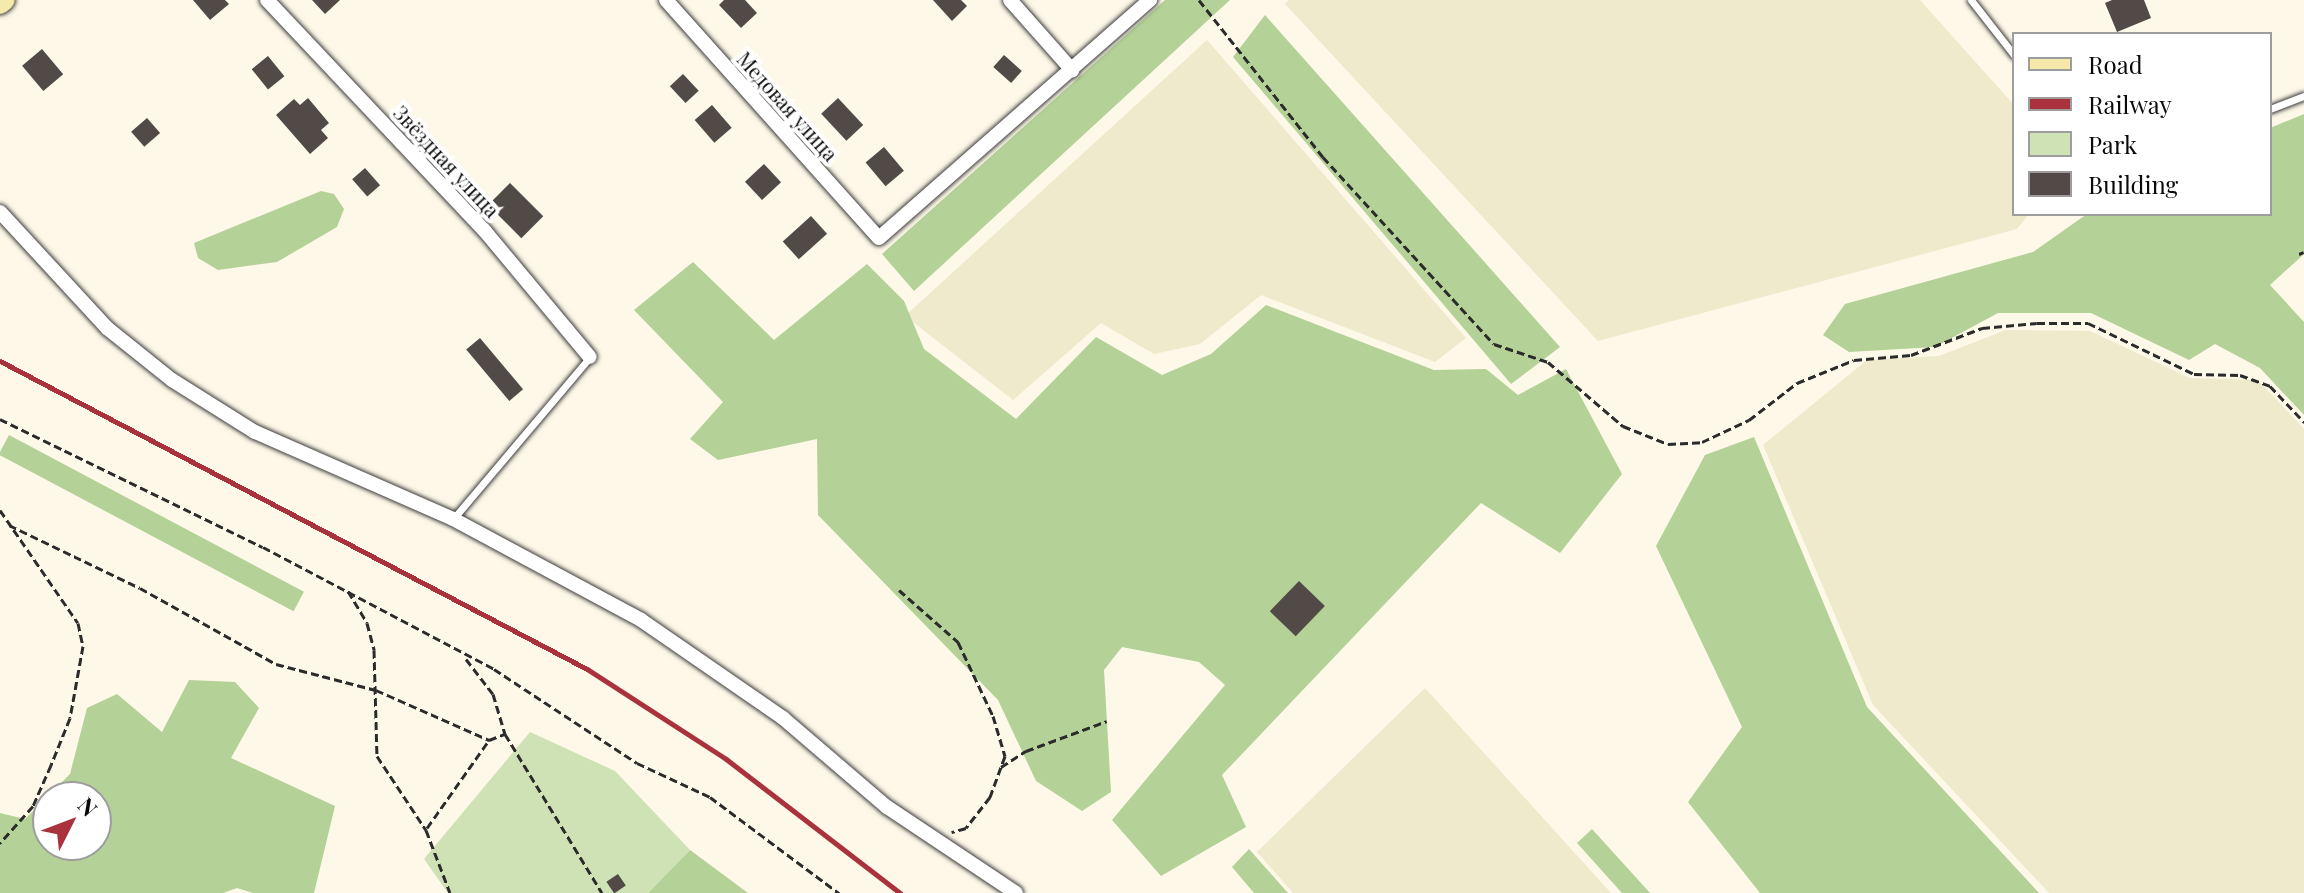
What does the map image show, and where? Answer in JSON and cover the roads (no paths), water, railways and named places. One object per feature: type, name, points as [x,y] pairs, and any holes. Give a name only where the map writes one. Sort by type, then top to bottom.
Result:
[{"type":"street","points":[[0,4],[5,0]]},
{"type":"street","name":"Звёздная улица","points":[[267,0],[551,305],[590,357]]},
{"type":"street","name":"Медовая улица","points":[[666,0],[879,238],[1072,70]]},
{"type":"street","points":[[1010,0],[1072,70],[1150,0]]},
{"type":"street","points":[[0,212],[107,328],[172,380],[255,432],[453,519],[641,620],[783,718],[887,807],[1016,893]]},
{"type":"lane","points":[[1971,0],[2012,52]]},
{"type":"lane","points":[[2272,108],[2304,96]]},
{"type":"lane","points":[[453,519],[590,357]]},
{"type":"railway","points":[[0,361],[587,669],[726,759],[900,893]]}]
